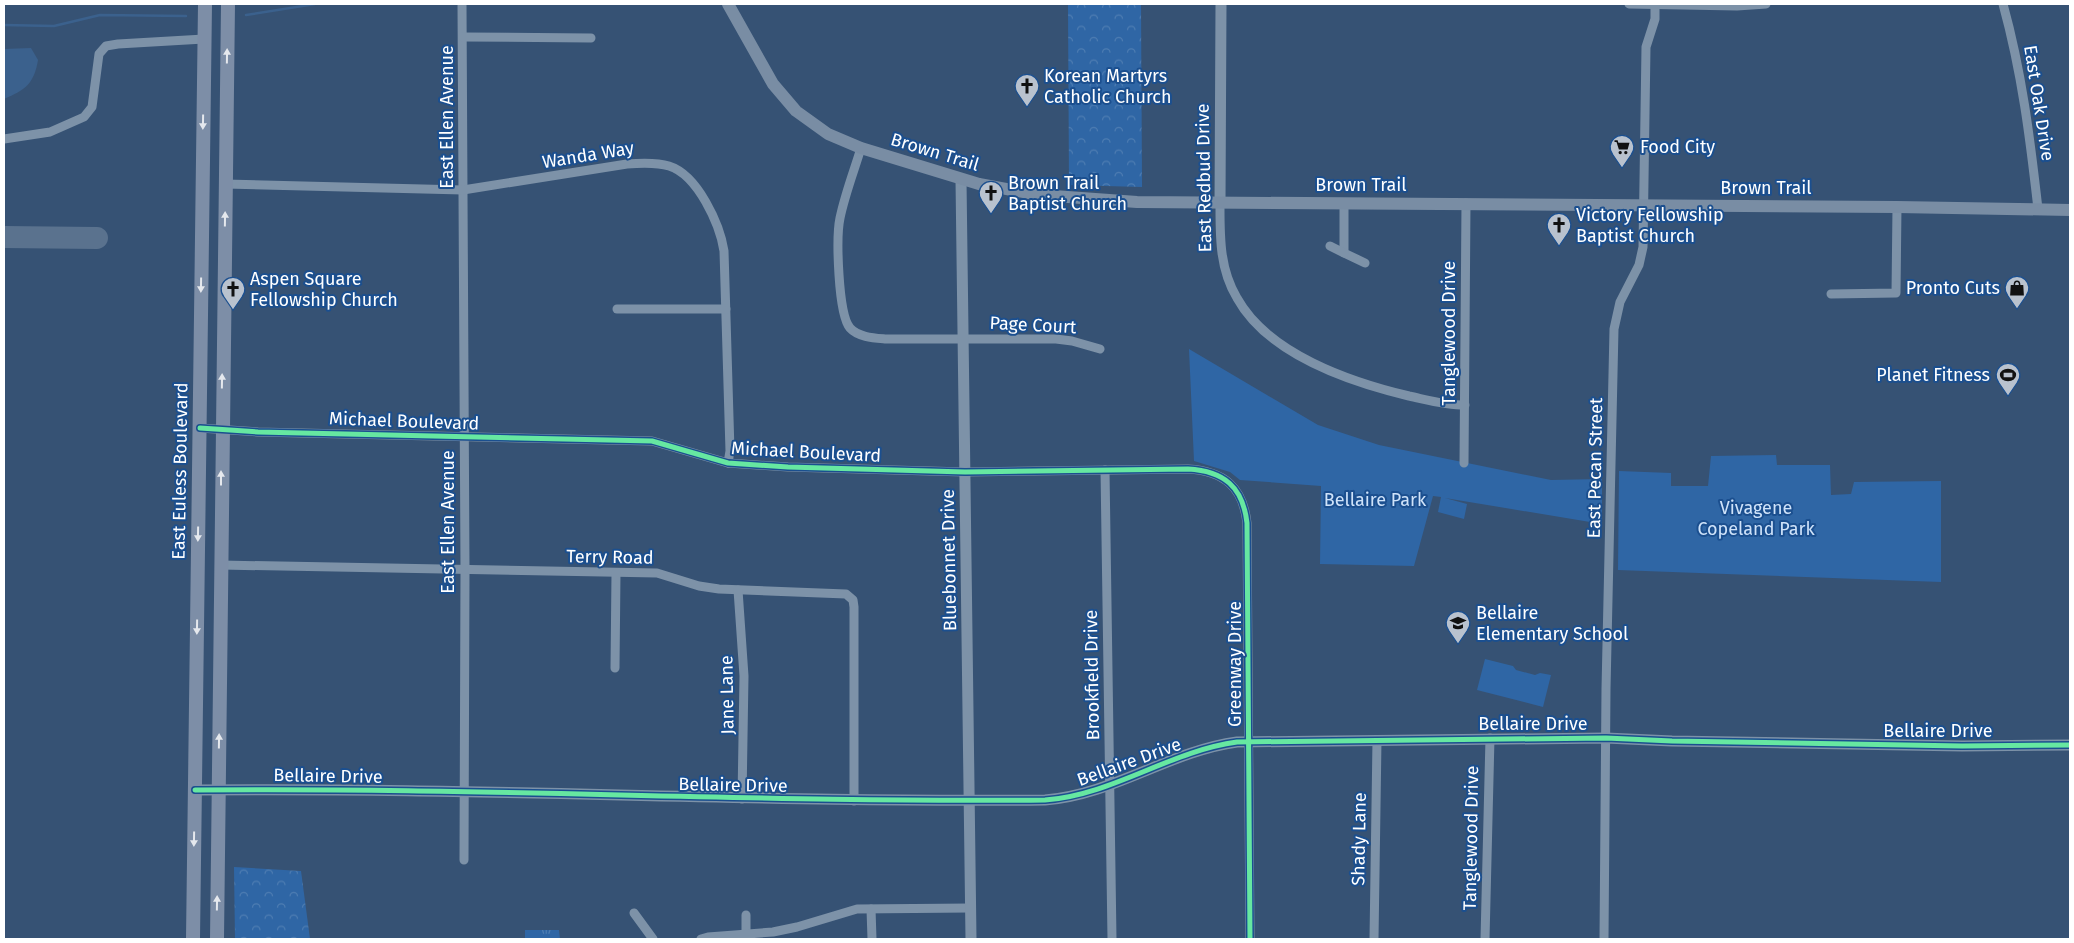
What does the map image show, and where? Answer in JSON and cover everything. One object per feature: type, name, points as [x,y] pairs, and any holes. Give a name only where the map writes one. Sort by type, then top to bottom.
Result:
[{"type":"main road","name":"East Euless Boulevard","points":[[193,939],[205,4]]},
{"type":"main road","points":[[217,939],[221,430],[228,4]]},
{"type":"main road","name":"Brown Trail","points":[[728,4],[774,84],[791,106],[828,134],[861,148],[961,180],[1040,195],[1077,199],[1220,202],[2070,210]]},
{"type":"street","name":"East Ellen Avenue","points":[[462,4],[465,569],[464,860]]},
{"type":"street","name":"East Redbud Drive","points":[[1221,4],[1221,256],[1228,280],[1245,311],[1268,334],[1311,361],[1356,382],[1448,405],[1465,405]]},
{"type":"street","points":[[1629,4],[1758,6],[1766,4]]},
{"type":"street","name":"East Pecan Street","points":[[1604,939],[1614,329],[1620,302],[1642,257],[1646,47],[1655,19],[1655,4]]},
{"type":"street","name":"East Oak Drive","points":[[2003,4],[2021,79],[2038,209]]},
{"type":"street","points":[[463,37],[592,38]]},
{"type":"street","points":[[4,138],[50,132],[84,117],[90,111],[95,95],[99,54],[106,46],[204,39]]},
{"type":"street","name":"Page Court","points":[[861,148],[840,218],[838,235],[843,312],[848,325],[856,333],[872,338],[1056,339],[1072,341],[1100,349]]},
{"type":"street","name":"Wanda Way","points":[[225,184],[463,190],[626,164],[644,163],[670,166],[688,178],[708,207],[721,233],[724,251],[726,309],[730,451],[728,463]]},
{"type":"street","name":"Bluebonnet Drive","points":[[961,180],[971,939]]},
{"type":"street","points":[[1344,203],[1344,253]]},
{"type":"street","name":"Tanglewood Drive","points":[[1464,463],[1466,203]]},
{"type":"street","points":[[1832,294],[1896,293],[1897,207]]},
{"type":"street","points":[[1330,246],[1365,264]]},
{"type":"street","points":[[616,309],[726,309]]},
{"type":"street","name":"Michael Boulevard","points":[[200,428],[652,441],[728,463],[788,467],[965,472],[1200,470],[1220,476],[1230,484]]},
{"type":"street","name":"Brookfield Drive","points":[[1105,470],[1112,939]]},
{"type":"street","name":"Greenway Drive","points":[[1230,484],[1242,499],[1247,523],[1250,939]]},
{"type":"street","name":"Terry Road","points":[[221,565],[657,573],[699,586],[738,590],[846,594],[853,600],[854,801]]},
{"type":"street","points":[[615,668],[616,573]]},
{"type":"street","name":"Jane Lane","points":[[738,590],[744,676],[742,799]]},
{"type":"street","name":"Tanglewood Drive","points":[[1486,939],[1490,738]]},
{"type":"street","name":"Bellaire Drive","points":[[195,790],[300,789],[854,801],[1061,799],[1088,792],[1206,748],[1219,744],[1249,741],[1606,738],[1672,741],[2070,745]]},
{"type":"street","name":"Shady Lane","points":[[1374,939],[1377,740]]},
{"type":"street","points":[[701,939],[773,932],[797,927],[843,912],[871,909],[970,908]]},
{"type":"street","points":[[871,909],[872,939]]},
{"type":"street","points":[[634,913],[653,939]]},
{"type":"street","points":[[746,915],[746,934]]},
{"type":"green space","points":[[1068,4],[1141,4],[1142,187],[1069,185]]},
{"type":"green space","name":"Bellaire Park","points":[[1189,349],[1318,425],[1379,445],[1551,480],[1602,479],[1602,524],[1445,498],[1467,504],[1464,519],[1438,512],[1441,497],[1433,496],[1414,566],[1320,564],[1321,486],[1240,480],[1230,472],[1194,461]]},
{"type":"green space","name":"Vivagene Copeland Park","points":[[1776,455],[1777,465],[1830,465],[1831,495],[1851,494],[1854,482],[1941,481],[1941,582],[1618,570],[1619,471],[1671,473],[1671,486],[1708,486],[1711,456]]},
{"type":"green space","points":[[1485,659],[1513,666],[1516,670],[1535,675],[1540,673],[1551,675],[1543,707],[1477,690]]},
{"type":"green space","points":[[234,867],[301,871],[310,939],[235,939]]},
{"type":"green space","points":[[525,930],[559,930],[560,939],[525,939]]},
{"type":"shaded area","points":[[31,48],[38,60],[31,81],[23,89],[4,99],[4,49]]},
{"type":"waterway","points":[[246,15],[315,4]]},
{"type":"waterway","points":[[4,25],[54,26],[100,15],[186,16]]},
{"type":"taxiway","points":[[4,237],[97,238]]},
{"type":"cycle path","points":[[200,428],[258,432],[652,441],[728,463],[788,467],[965,472],[1188,469],[1201,470],[1221,477],[1230,483],[1236,491],[1245,510],[1247,523],[1250,939]]},
{"type":"cycle path","points":[[195,790],[408,791],[833,799],[1045,800],[1094,790],[1188,754],[1237,742],[1606,738],[1672,741],[1962,746],[2070,745]]},
{"type":"place","name":"Korean Martyrs Catholic Church","points":[[1027,107]]},
{"type":"place","name":"Food City","points":[[1622,168]]},
{"type":"place","name":"Brown Trail Baptist Church","points":[[991,214]]},
{"type":"place","name":"Victory Fellowship Baptist Church","points":[[1559,246]]},
{"type":"place","name":"Pronto Cuts","points":[[2017,309]]},
{"type":"place","name":"Aspen Square Fellowship Church","points":[[233,310]]},
{"type":"place","name":"Planet Fitness","points":[[2008,396]]},
{"type":"place","name":"Bellaire Elementary School","points":[[1458,644]]}]
